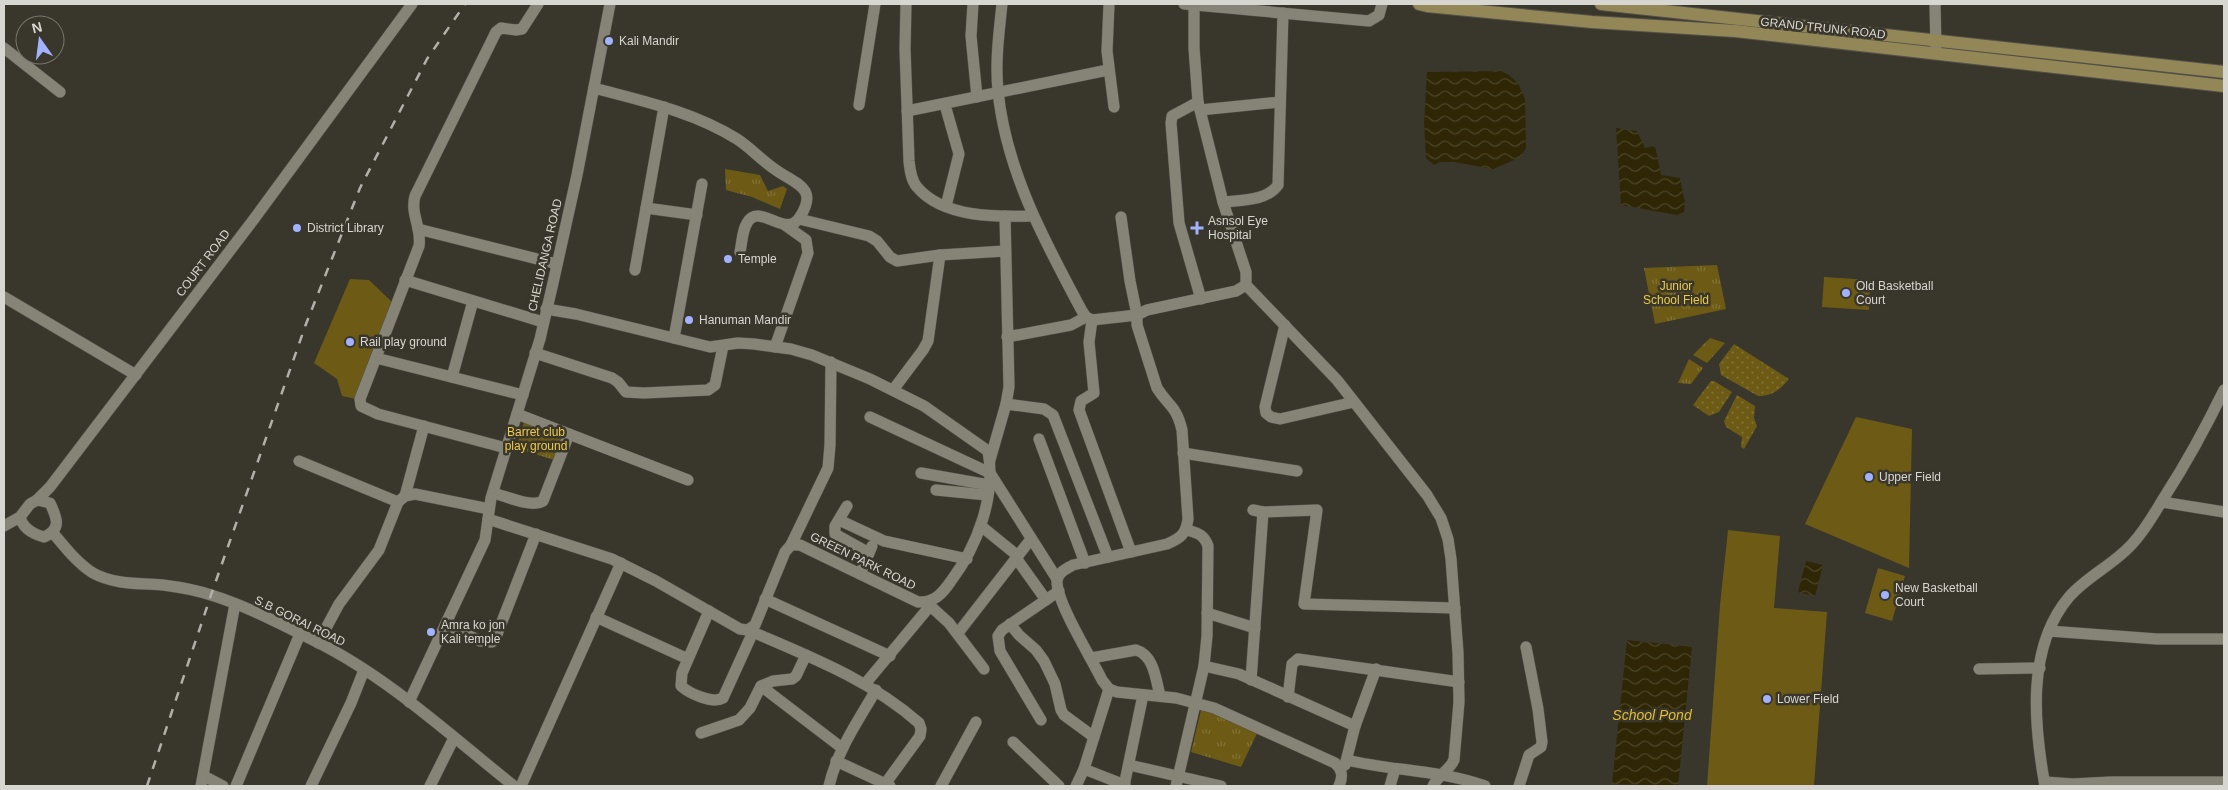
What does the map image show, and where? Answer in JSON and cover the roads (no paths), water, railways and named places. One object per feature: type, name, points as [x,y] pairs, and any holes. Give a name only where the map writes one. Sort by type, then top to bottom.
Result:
[{"type":"main road","name":"GRAND TRUNK ROAD","points":[[1419,4],[1592,22],[1735,31],[2224,86]]},
{"type":"main road","points":[[1601,4],[2224,72]]},
{"type":"street","name":"COURT ROAD","points":[[4,526],[20,517],[30,504],[37,500],[136,375],[254,219],[412,4]]},
{"type":"street","points":[[506,448],[378,414],[361,406],[360,399],[419,246],[418,229],[413,210],[415,196],[493,38],[501,28],[522,29],[538,4]]},
{"type":"street","name":"CHELIDANGA ROAD","points":[[409,702],[483,545],[493,493],[535,353],[557,264],[610,4]]},
{"type":"street","points":[[859,105],[875,4]]},
{"type":"street","points":[[906,4],[905,49],[910,175],[916,186],[928,197],[946,206],[968,213],[1034,216]]},
{"type":"street","points":[[973,4],[971,36],[977,97]]},
{"type":"street","points":[[1002,4],[998,47],[998,91],[1002,120],[1034,216],[1056,266],[1089,318],[1088,342],[1094,393],[1081,401],[1079,410],[1131,552]]},
{"type":"street","points":[[1109,4],[1106,40],[1108,70],[1114,107]]},
{"type":"street","points":[[1382,4],[1379,15],[1369,21],[1191,4],[1199,106],[1223,202],[1246,272],[1246,286],[1286,325],[1354,402],[1438,511],[1448,539],[1455,608],[1459,682],[1458,727],[1454,760],[1450,768],[1440,776],[1433,786]]},
{"type":"street","points":[[1935,4],[1936,53]]},
{"type":"street","points":[[1223,202],[1266,196],[1273,192],[1278,185],[1280,174],[1283,13]]},
{"type":"street","points":[[4,48],[60,92]]},
{"type":"street","points":[[908,111],[945,105],[998,91],[1108,70]]},
{"type":"street","points":[[594,88],[664,107],[700,121],[732,136],[775,170],[799,183],[805,188],[807,197],[799,219],[793,225],[785,225]]},
{"type":"street","points":[[1201,299],[1179,223],[1172,116],[1177,112],[1199,106],[1280,102]]},
{"type":"street","points":[[945,105],[959,154],[946,206]]},
{"type":"street","points":[[635,270],[664,107]]},
{"type":"street","points":[[674,338],[702,184]]},
{"type":"street","points":[[646,208],[697,214]]},
{"type":"street","points":[[740,252],[745,227],[748,220],[753,217],[761,216],[785,225],[806,240],[808,253],[776,347]]},
{"type":"street","name":"GREEN PARK ROAD","points":[[688,660],[680,681],[681,686],[699,695],[719,700],[727,694],[750,631],[785,552],[791,546],[800,545],[918,602],[929,604],[944,591],[967,559],[973,549],[981,526],[990,467],[1006,404],[1010,371],[1007,337],[1005,216]]},
{"type":"street","points":[[1057,579],[1062,570],[1085,562],[1167,544],[1181,538],[1186,530],[1184,453],[1179,417],[1175,408],[1162,397],[1157,388],[1137,326],[1137,315],[1121,217]]},
{"type":"street","points":[[799,219],[869,236],[877,240],[890,257],[897,260],[1005,251]]},
{"type":"street","points":[[418,229],[557,264]]},
{"type":"street","points":[[893,390],[928,341],[940,255]]},
{"type":"street","points":[[405,280],[543,322]]},
{"type":"street","points":[[1007,337],[1071,325],[1089,318],[1137,315],[1147,310],[1236,291],[1246,286]]},
{"type":"street","points":[[4,297],[136,375]]},
{"type":"street","points":[[452,377],[473,301]]},
{"type":"street","points":[[546,309],[576,314],[710,347],[738,343],[798,351],[832,362],[924,406],[988,451],[990,467],[1057,579],[1059,592],[1091,658],[1109,689],[1117,692],[1194,701],[1261,728],[1334,764],[1340,768],[1342,774]]},
{"type":"street","points":[[1286,325],[1265,407],[1266,414],[1271,417],[1280,418],[1354,402]]},
{"type":"street","points":[[535,353],[607,376],[618,382],[626,392],[638,394],[708,390],[715,386],[723,346]]},
{"type":"street","points":[[376,358],[523,395]]},
{"type":"street","points":[[791,546],[828,468],[832,362]]},
{"type":"street","points":[[2224,390],[2191,456],[2134,543],[2121,556],[2070,596],[2049,631],[2040,668],[2036,704],[2045,784],[2224,782]]},
{"type":"street","points":[[1006,404],[1044,409],[1053,415],[1108,557]]},
{"type":"street","points":[[517,414],[688,480]]},
{"type":"street","points":[[870,417],[990,467]]},
{"type":"street","points":[[318,643],[339,604],[379,550],[402,499],[424,426]]},
{"type":"street","points":[[493,493],[531,503],[539,504],[543,501],[569,434]]},
{"type":"street","points":[[1039,439],[1085,562]]},
{"type":"street","points":[[1184,453],[1297,471]]},
{"type":"street","points":[[299,461],[402,499],[415,494],[488,514],[536,534],[621,563],[656,580],[740,629],[750,631],[846,672],[876,690],[913,718],[921,729],[920,736],[887,785],[836,761]]},
{"type":"street","points":[[921,473],[988,490]]},
{"type":"street","points":[[936,490],[988,490]]},
{"type":"street","points":[[20,517],[26,528],[36,535],[44,537],[52,533],[57,526],[56,516],[50,503],[37,500]]},
{"type":"street","points":[[2162,502],[2224,512]]},
{"type":"street","points":[[847,506],[834,531],[837,536],[869,553]]},
{"type":"street","points":[[1251,680],[1255,628],[1258,511],[1317,510],[1304,604],[1455,608]]},
{"type":"street","points":[[839,520],[876,538],[967,559]]},
{"type":"street","points":[[981,526],[1017,557],[1046,600]]},
{"type":"street","points":[[1177,782],[1194,701],[1204,666],[1208,636],[1208,546],[1206,538],[1186,530]]},
{"type":"street","name":"S.B GORAI ROAD","points":[[52,533],[81,564],[94,573],[135,584],[180,587],[211,595],[235,604],[318,643],[364,670],[409,702],[514,786]]},
{"type":"street","points":[[446,624],[480,641],[492,642],[496,637],[536,534]]},
{"type":"street","points":[[860,574],[876,538]]},
{"type":"street","points":[[958,633],[1032,538]]},
{"type":"street","points":[[521,786],[621,563]]},
{"type":"street","points":[[1041,720],[1000,650],[998,636],[1010,624],[1059,592]]},
{"type":"street","points":[[765,600],[890,656]]},
{"type":"street","points":[[223,786],[203,781],[235,604]]},
{"type":"street","points":[[866,684],[890,656],[929,604],[958,633],[984,669]]},
{"type":"street","points":[[596,616],[688,660],[708,611]]},
{"type":"street","points":[[1207,613],[1255,628]]},
{"type":"street","points":[[1010,624],[1018,635],[1036,650],[1044,661],[1055,684],[1058,702],[1064,715],[1094,737]]},
{"type":"street","points":[[2049,631],[2157,639],[2224,639]]},
{"type":"street","points":[[236,786],[300,634]]},
{"type":"street","points":[[1519,786],[1529,755],[1541,747],[1542,742],[1538,709],[1526,647]]},
{"type":"street","points":[[1091,658],[1136,650],[1144,652],[1149,658],[1160,696]]},
{"type":"street","points":[[701,733],[739,720],[750,708],[761,686],[766,682],[792,679],[796,676],[806,655]]},
{"type":"street","points":[[1288,697],[1292,664],[1298,659],[1459,682]]},
{"type":"street","points":[[1204,666],[1228,671],[1251,680],[1356,726]]},
{"type":"street","points":[[1979,669],[2040,668]]},
{"type":"street","points":[[1339,786],[1356,726],[1376,669]]},
{"type":"street","points":[[311,786],[351,703],[364,670]]},
{"type":"street","points":[[761,686],[842,748]]},
{"type":"street","points":[[1076,786],[1084,769],[1109,689]]},
{"type":"street","points":[[829,786],[842,748],[876,690]]},
{"type":"street","points":[[1084,769],[1125,785],[1143,695]]},
{"type":"street","points":[[941,786],[976,722]]},
{"type":"street","points":[[431,786],[454,738]]},
{"type":"street","points":[[1013,742],[1058,786]]},
{"type":"street","points":[[1347,760],[1465,780],[1485,786]]},
{"type":"street","points":[[1129,765],[1177,782],[1221,786]]},
{"type":"street","points":[[1390,786],[1395,769]]},
{"type":"water","points":[[1501,71],[1518,83],[1525,99],[1526,148],[1521,157],[1493,169],[1454,162],[1440,162],[1434,165],[1426,158],[1424,123],[1427,72]]},
{"type":"water","points":[[1616,128],[1637,131],[1645,148],[1655,146],[1661,175],[1680,178],[1685,203],[1684,212],[1677,215],[1621,205]]},
{"type":"water","points":[[1806,561],[1823,565],[1815,596],[1798,592]]},
{"type":"water","name":"School Pond","points":[[1627,640],[1692,647],[1678,786],[1612,784]]},
{"type":"railway","points":[[147,786],[211,595],[306,324],[360,188],[427,59],[465,4]]},
{"type":"place","name":"Kali Mandir","points":[[609,41]]},
{"type":"place","name":"District Library","points":[[297,228]]},
{"type":"place","name":"Asnsol Eye Hospital","points":[[1197,228]]},
{"type":"place","name":"Temple","points":[[728,259]]},
{"type":"place","name":"Old Basketball Court","points":[[1846,293]]},
{"type":"place","name":"Hanuman Mandir","points":[[689,320]]},
{"type":"place","name":"Rail play ground","points":[[350,342]]},
{"type":"place","name":"Upper Field","points":[[1869,477]]},
{"type":"place","name":"New Basketball Court","points":[[1885,595]]},
{"type":"place","name":"Amra ko jon Kali temple","points":[[431,632]]},
{"type":"place","name":"Lower Field","points":[[1767,699]]},
{"type":"park label","name":"Junior School Field","points":[[1676,293]]},
{"type":"park label","name":"Barret club play ground","points":[[536,439]]}]
